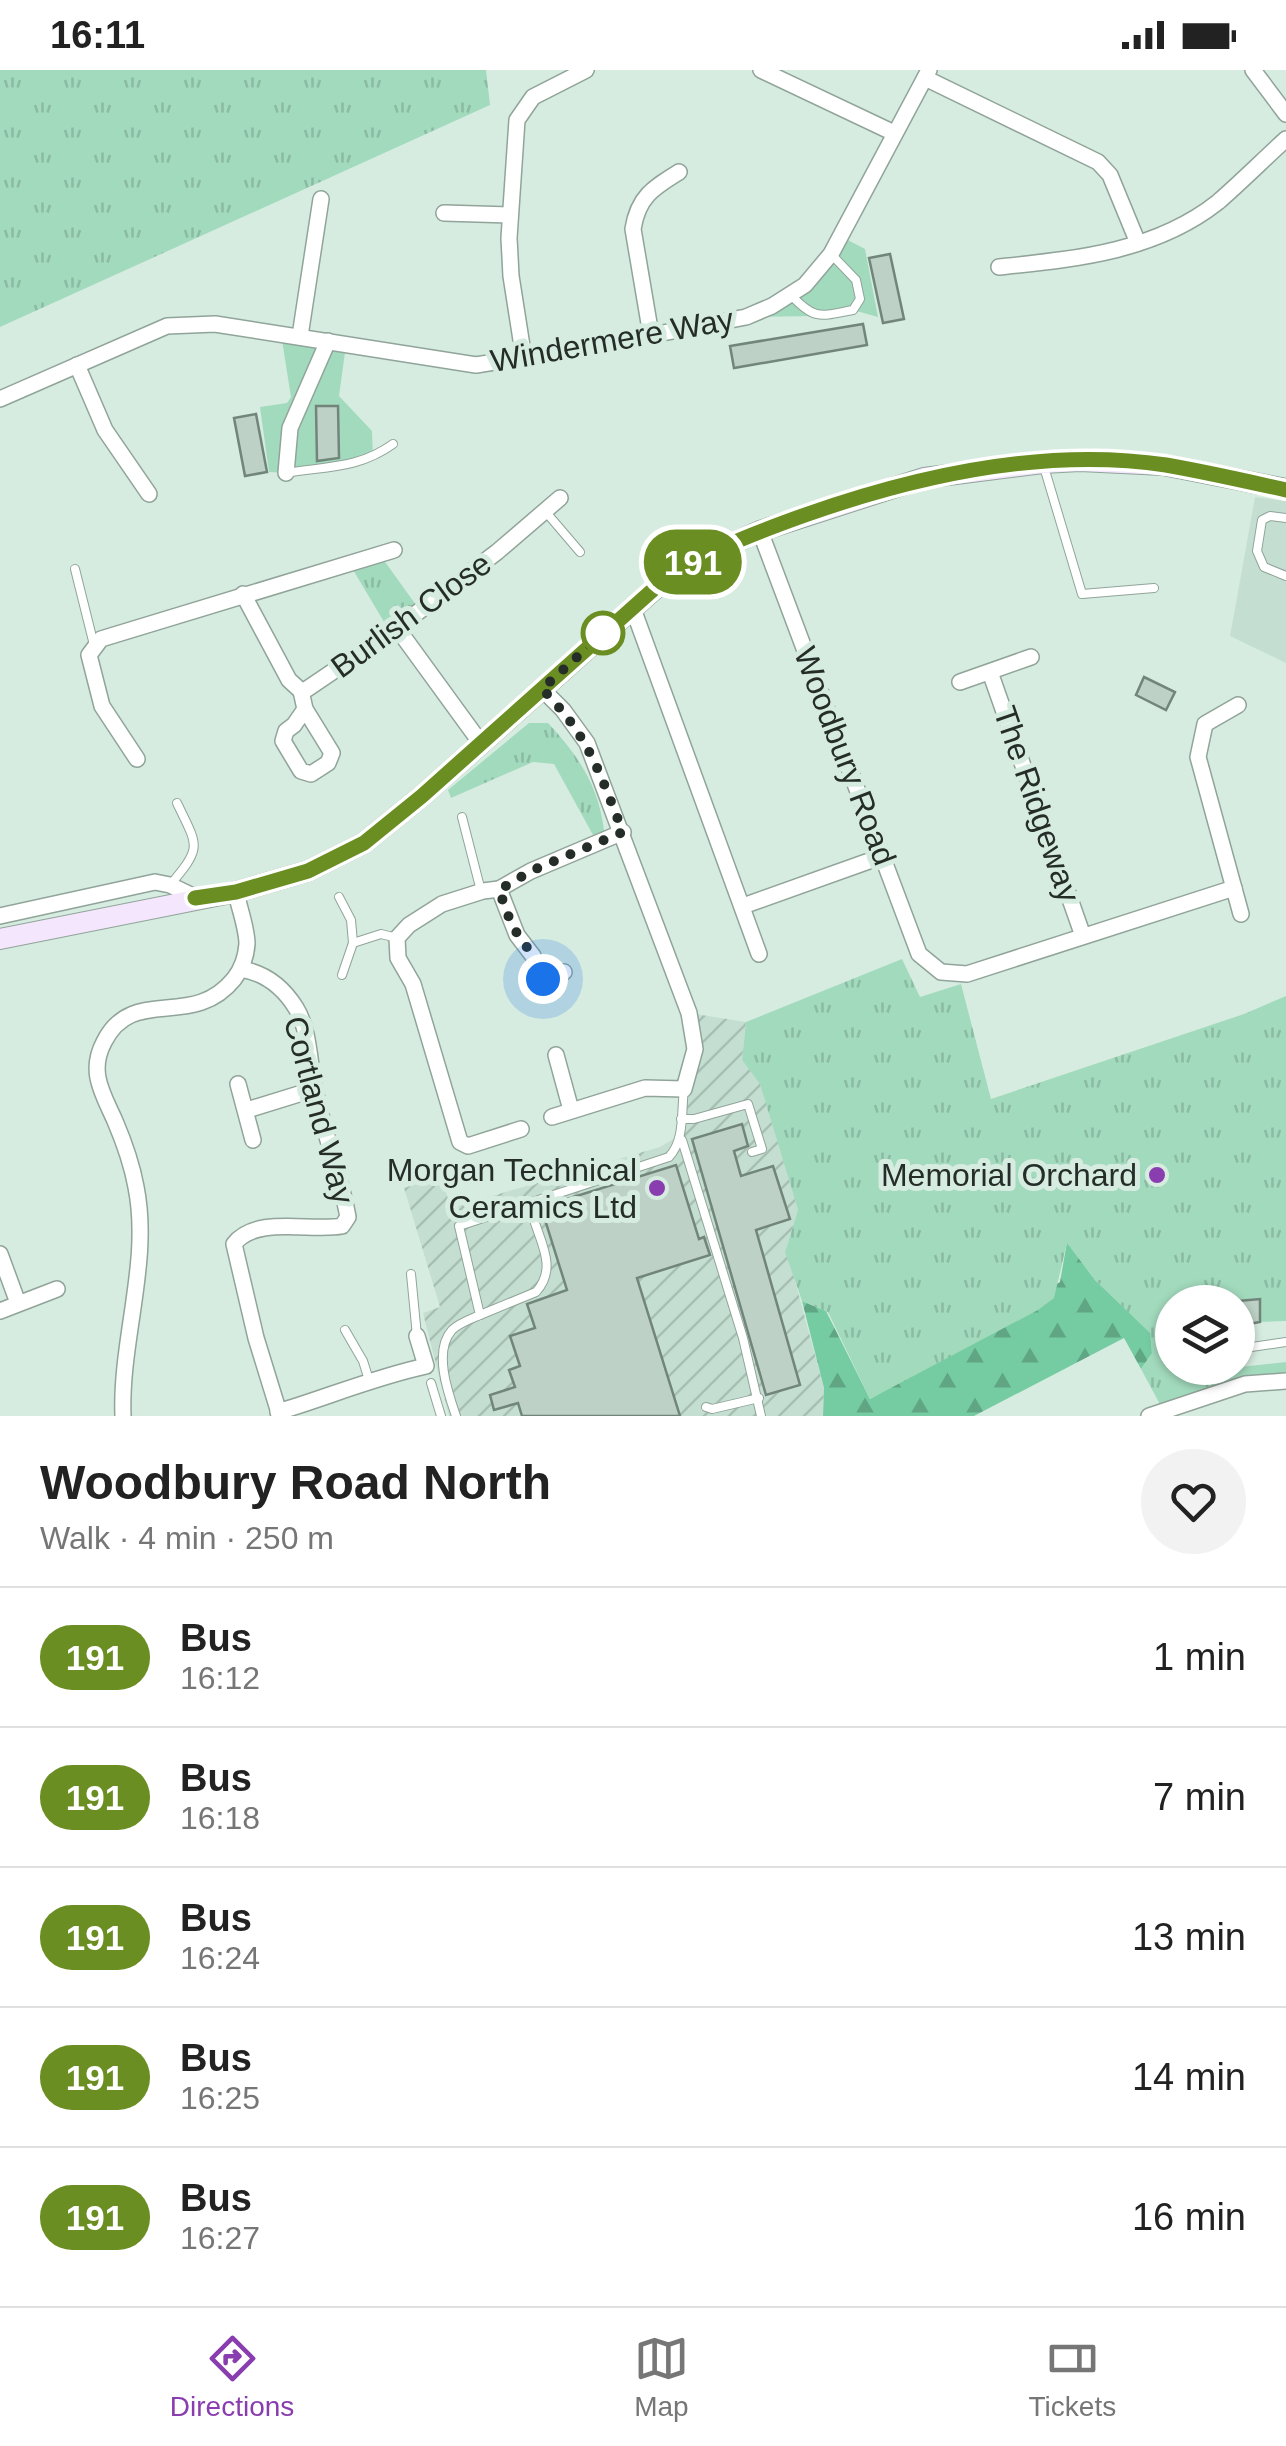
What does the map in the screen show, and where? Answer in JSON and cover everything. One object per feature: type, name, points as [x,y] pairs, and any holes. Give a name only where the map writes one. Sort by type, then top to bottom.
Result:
[{"type":"main road","points":[[0,939],[236,892],[308,871],[364,843],[422,796],[632,606],[696,560],[760,531],[924,478],[1043,463],[1163,465],[1286,490]]},
{"type":"street","points":[[524,359],[511,276],[510,215],[517,120],[522,108],[547,88],[586,70]]},
{"type":"street","points":[[761,70],[894,133]]},
{"type":"street","points":[[1253,70],[1286,114]]},
{"type":"street","points":[[923,73],[1098,162],[1110,176],[1138,243]]},
{"type":"street","name":"Windermere Way","points":[[0,400],[167,326],[215,324],[476,365],[746,317],[792,295],[831,254],[923,73]]},
{"type":"street","points":[[999,267],[1096,256],[1158,236],[1215,204],[1286,139]]},
{"type":"street","points":[[652,335],[633,229],[635,214],[648,191],[680,172]]},
{"type":"street","points":[[300,336],[321,199]]},
{"type":"street","points":[[444,213],[510,215]]},
{"type":"street","points":[[286,473],[290,428],[328,342]]},
{"type":"street","points":[[77,365],[105,430],[149,494]]},
{"type":"street","name":"Burlish Close","points":[[243,594],[288,680],[301,691],[315,686],[398,628],[560,498]]},
{"type":"street","name":"Woodbury Road","points":[[760,531],[919,954],[941,972]]},
{"type":"street","name":"Burlish Close","points":[[94,646],[101,639],[394,550]]},
{"type":"street","points":[[632,606],[759,954]]},
{"type":"street","points":[[398,628],[480,742]]},
{"type":"street","points":[[94,646],[89,655],[102,706],[137,760]]},
{"type":"street","points":[[960,682],[1031,657]]},
{"type":"street","name":"The Ridgeway","points":[[990,672],[1083,936]]},
{"type":"street","points":[[542,689],[587,743],[694,1030],[695,1049],[684,1089],[646,1088],[552,1117]]},
{"type":"street","points":[[301,691],[305,709],[332,753],[310,774],[305,774],[283,741],[286,730],[305,709]]},
{"type":"street","points":[[1238,706],[1206,724],[1198,757],[1241,914]]},
{"type":"street","points":[[294,725],[315,726]]},
{"type":"street","points":[[521,1129],[468,1146],[460,1142],[450,1083],[413,984],[398,958],[397,938],[409,925],[442,904],[499,890],[531,871],[623,832]]},
{"type":"street","points":[[743,906],[882,856]]},
{"type":"street","points":[[0,916],[154,882],[170,885],[195,898]]},
{"type":"street","name":"The Ridgeway","points":[[941,972],[967,974],[1234,888]]},
{"type":"street","points":[[499,890],[512,926],[533,956],[537,981],[564,972]]},
{"type":"street","points":[[123,1416],[140,1207],[132,1166],[99,1088],[98,1057],[111,1030],[124,1016],[144,1010],[191,1008],[208,1002],[241,970],[247,942],[236,892]]},
{"type":"street","name":"Cortland Way","points":[[241,970],[264,976],[296,1008],[303,1024],[315,1089],[348,1217],[342,1226],[266,1229],[245,1234],[234,1244],[279,1414]]},
{"type":"street","points":[[556,1055],[571,1110]]},
{"type":"street","points":[[238,1084],[253,1140]]},
{"type":"street","points":[[247,1110],[315,1089]]},
{"type":"street","points":[[0,1254],[18,1304]]},
{"type":"street","points":[[0,1310],[57,1289]]},
{"type":"street","points":[[417,1336],[430,1384]]},
{"type":"street","points":[[279,1414],[369,1380],[426,1366]]},
{"type":"street","points":[[1149,1416],[1245,1384],[1286,1381]]},
{"type":"street","points":[[1200,1398],[1208,1416]]},
{"type":"lane","points":[[792,295],[803,308],[819,316],[853,310],[860,299],[856,280],[831,254]]},
{"type":"lane","points":[[286,473],[339,467],[373,458],[393,444]]},
{"type":"lane","points":[[1043,463],[1082,594],[1154,588]]},
{"type":"lane","points":[[545,511],[580,552]]},
{"type":"lane","points":[[1286,518],[1270,516],[1262,520],[1257,551],[1264,566],[1286,576]]},
{"type":"lane","points":[[75,569],[94,646]]},
{"type":"lane","points":[[170,885],[195,851],[195,840],[177,803]]},
{"type":"lane","points":[[462,818],[481,892]]},
{"type":"lane","points":[[339,896],[351,920],[353,944],[342,975]]},
{"type":"lane","points":[[353,944],[381,934],[397,938]]},
{"type":"lane","points":[[684,1089],[680,1136],[759,1398],[761,1416]]},
{"type":"lane","points":[[680,1119],[694,1119],[748,1104],[762,1149],[752,1152]]},
{"type":"lane","points":[[480,1314],[459,1226],[657,1162],[674,1152],[680,1136]]},
{"type":"lane","points":[[456,1416],[445,1374],[445,1343],[457,1326],[536,1292],[542,1285],[548,1264],[534,1223]]},
{"type":"lane","points":[[411,1274],[417,1336]]},
{"type":"lane","points":[[345,1330],[363,1360],[369,1380]]},
{"type":"lane","points":[[1255,1347],[1286,1342]]},
{"type":"lane","points":[[430,1384],[441,1416]]},
{"type":"lane","points":[[706,1407],[759,1398]]},
{"type":"shaded area","points":[[1255,497],[1286,501],[1286,663],[1230,636]]},
{"type":"shaded area","points":[[689,1013],[746,1022],[742,1060],[760,1083],[798,1210],[786,1248],[824,1388],[823,1416],[449,1416],[423,1313],[440,1307],[404,1188],[441,1176],[451,1208],[660,1147],[680,1135],[695,1049]]},
{"type":"green space","points":[[0,70],[486,70],[490,105],[0,327]]},
{"type":"green space","points":[[842,237],[865,249],[878,317],[853,310],[819,316],[747,317],[790,296]]},
{"type":"green space","points":[[281,334],[346,345],[339,396],[372,431],[373,458],[286,473],[269,472],[260,407],[287,403],[291,397]]},
{"type":"green space","points":[[383,559],[416,605],[387,627],[352,568]]},
{"type":"green space","points":[[529,723],[548,723],[578,759],[592,785],[604,831],[593,835],[554,764],[533,762],[451,798],[448,790]]},
{"type":"green space","points":[[902,959],[920,997],[961,984],[991,1099],[1244,1014],[1286,996],[1286,1321],[1260,1322],[1255,1285],[1155,1285],[1155,1385],[1255,1385],[1255,1365],[1286,1362],[1286,1381],[1163,1410],[1141,1369],[1152,1353],[1150,1333],[1095,1280],[1067,1243],[1054,1298],[870,1399],[828,1312],[802,1301],[785,1252],[798,1210],[760,1084],[742,1060],[746,1022]]},
{"type":"green space","points":[[1067,1242],[1095,1280],[1151,1333],[1152,1354],[1141,1369],[1124,1338],[974,1416],[823,1416],[824,1388],[802,1301],[826,1311],[870,1399],[1060,1282]]},
{"type":"building","points":[[890,254],[904,319],[883,323],[869,258]]},
{"type":"building","points":[[863,324],[867,345],[734,368],[730,346]]},
{"type":"building","points":[[316,406],[338,406],[339,458],[317,461]]},
{"type":"building","points":[[256,414],[267,472],[245,476],[234,418]]},
{"type":"building","points":[[1144,677],[1175,692],[1166,710],[1136,695]]},
{"type":"building","points":[[742,1124],[748,1146],[734,1151],[741,1176],[773,1166],[790,1219],[756,1230],[800,1385],[766,1395],[692,1139]]},
{"type":"building","points":[[676,1165],[699,1239],[704,1237],[710,1255],[637,1278],[680,1416],[522,1416],[518,1403],[494,1410],[490,1395],[515,1387],[509,1370],[520,1366],[510,1336],[535,1328],[527,1304],[567,1290],[541,1207]]},
{"type":"building","points":[[1255,1299],[1260,1299],[1260,1322],[1255,1323]]},
{"type":"bus line","name":"191","points":[[195,898],[236,892],[308,871],[364,843],[666,579],[696,560],[760,531],[924,478],[1043,463],[1163,465],[1286,490]]},
{"type":"place","name":"Memorial Orchard","points":[[1157,1175]]},
{"type":"place","name":"Morgan Technical Ceramics Ltd","points":[[657,1188]]},
{"type":"route","points":[[543,979],[512,926],[499,890],[531,871],[623,832],[587,743],[542,689],[610,627],[603,633]]}]
